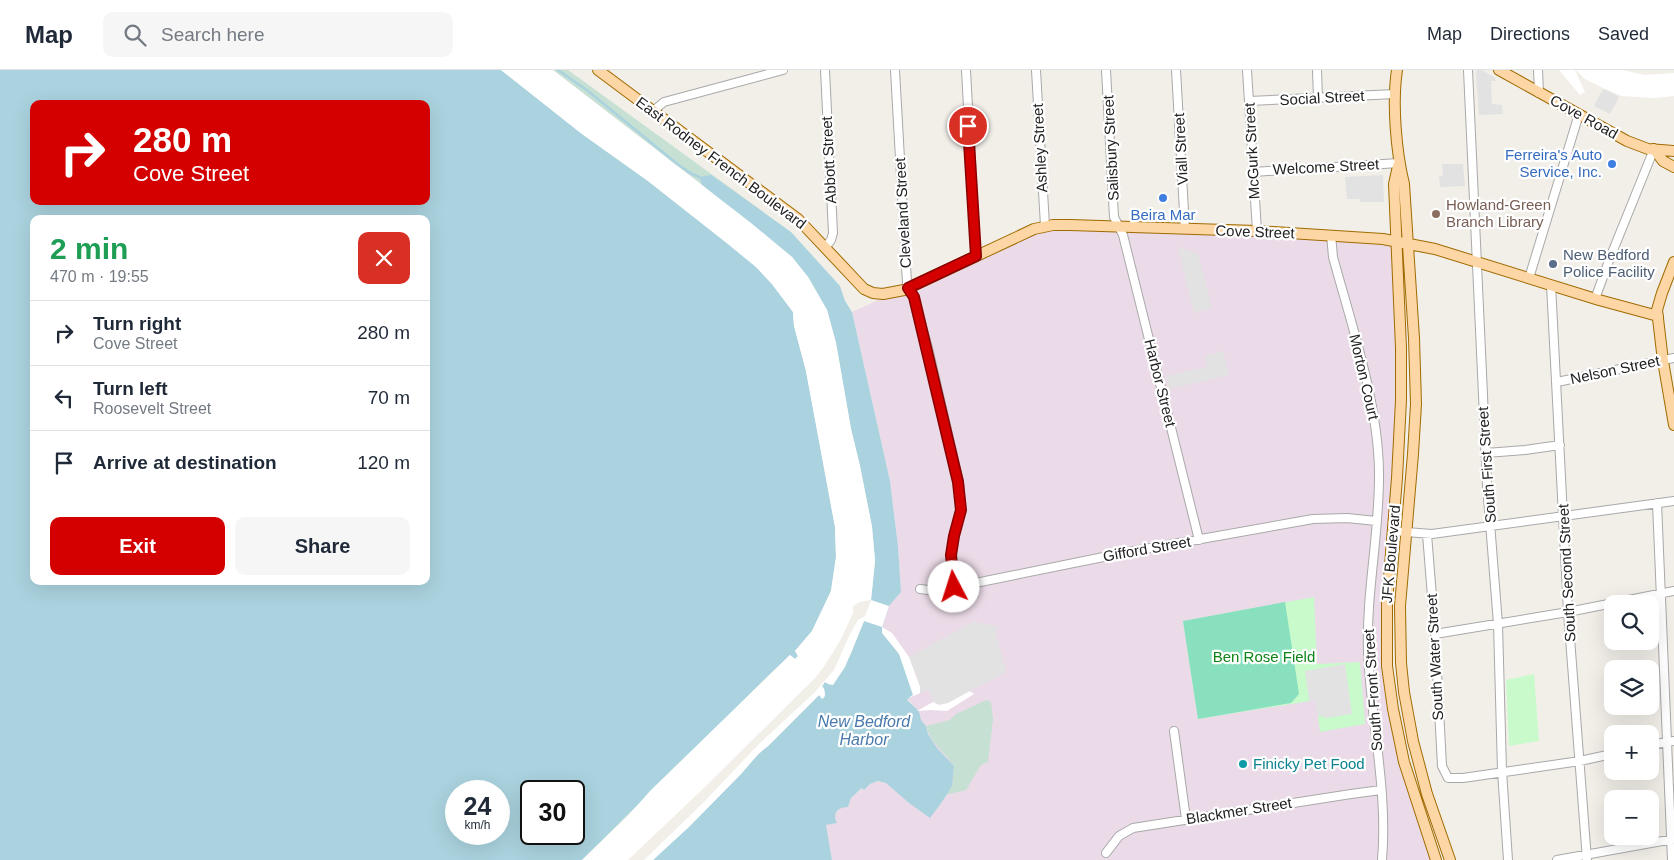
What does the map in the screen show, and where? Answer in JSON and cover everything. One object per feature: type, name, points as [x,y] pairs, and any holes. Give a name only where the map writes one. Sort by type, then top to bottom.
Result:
[{"type":"main road","name":"East Rodney French Boulevard","points":[[598,70],[798,219],[859,284]]},
{"type":"main road","points":[[1390,70],[1394,90],[1399,163]]},
{"type":"main road","points":[[1394,90],[1397,70]]},
{"type":"main road","name":"Cove Road","points":[[1498,70],[1627,142],[1654,150],[1674,151]]},
{"type":"main road","points":[[1654,150],[1663,161],[1674,167]]},
{"type":"main road","name":"JFK Boulevard","points":[[1399,163],[1394,184],[1402,400],[1386,620],[1387,666],[1390,694],[1406,768],[1436,860]]},
{"type":"main road","name":"JFK Boulevard","points":[[1399,163],[1404,184],[1416,387],[1415,431],[1399,620],[1401,662],[1410,728],[1419,767],[1450,860]]},
{"type":"main road","name":"Cove Street","points":[[859,284],[870,292],[880,294],[894,293],[1022,233],[1045,226],[1118,226],[1257,231],[1331,235],[1408,243],[1658,316]]},
{"type":"main road","points":[[1674,262],[1668,287],[1658,307],[1658,316],[1669,359],[1674,425]]},
{"type":"street","points":[[653,111],[664,102],[783,70]]},
{"type":"street","name":"Abbott Street","points":[[825,70],[832,233],[831,240],[825,248]]},
{"type":"street","name":"Cleveland Street","points":[[895,70],[908,288],[914,297],[926,339],[958,482],[961,510],[951,555],[954,587]]},
{"type":"street","points":[[966,70],[976,256]]},
{"type":"street","name":"Ashley Street","points":[[1036,70],[1045,226]]},
{"type":"street","name":"Salisbury Street","points":[[1106,70],[1114,217],[1118,226]]},
{"type":"street","name":"Viall Street","points":[[1176,70],[1185,229]]},
{"type":"street","name":"McGurk Street","points":[[1248,70],[1257,231]]},
{"type":"street","points":[[1317,70],[1318,98]]},
{"type":"street","name":"South First Street","points":[[1468,70],[1486,453],[1498,624],[1502,771],[1508,860]]},
{"type":"street","points":[[1538,70],[1539,93]]},
{"type":"street","name":"Social Street","points":[[1249,102],[1318,98],[1394,90]]},
{"type":"street","points":[[1529,278],[1579,114]]},
{"type":"street","points":[[1595,299],[1654,150]]},
{"type":"street","name":"Welcome Street","points":[[1253,172],[1399,163]]},
{"type":"street","name":"Harbor Street","points":[[1118,226],[1123,235],[1152,347],[1199,540]]},
{"type":"street","name":"Morton Court","points":[[1331,235],[1333,257],[1361,360],[1375,424],[1379,471],[1376,521]]},
{"type":"street","name":"South Second Street","points":[[1551,285],[1568,612],[1587,857]]},
{"type":"street","name":"Nelson Street","points":[[1557,382],[1669,359]]},
{"type":"street","points":[[1486,453],[1525,450],[1560,444]]},
{"type":"street","points":[[1393,531],[1428,534],[1674,500]]},
{"type":"street","points":[[1657,503],[1670,741],[1672,860]]},
{"type":"street","name":"Gifford Street","points":[[920,589],[936,591],[1128,552],[1313,519],[1347,518],[1376,521]]},
{"type":"street","name":"South Front Street","points":[[1376,521],[1370,588],[1368,650],[1371,703],[1381,790],[1382,860]]},
{"type":"street","name":"South Water Street","points":[[1428,534],[1442,766],[1448,778],[1462,778],[1502,771]]},
{"type":"street","points":[[1435,634],[1568,612],[1674,591]]},
{"type":"street","points":[[1174,731],[1186,820]]},
{"type":"street","points":[[1502,771],[1580,761],[1604,756]]},
{"type":"street","name":"Blackmer Street","points":[[1106,853],[1119,836],[1133,828],[1381,790]]},
{"type":"street","points":[[1557,860],[1587,857],[1672,839]]},
{"type":"shaded area","points":[[1482,70],[1495,78],[1496,81],[1491,81],[1492,104],[1502,105],[1503,114],[1479,115],[1476,72]]},
{"type":"shaded area","points":[[1604,89],[1619,97],[1610,114],[1594,106]]},
{"type":"shaded area","points":[[1442,164],[1463,164],[1465,186],[1440,187],[1439,176],[1443,176]]},
{"type":"shaded area","points":[[1383,175],[1384,202],[1360,202],[1360,199],[1347,199],[1345,177]]},
{"type":"shaded area","points":[[1039,227],[1397,241],[1400,321],[1387,603],[1390,694],[1436,860],[832,860],[826,825],[837,823],[836,812],[842,807],[848,807],[851,798],[870,784],[878,781],[887,783],[909,803],[942,802],[946,795],[926,726],[921,720],[919,711],[907,699],[882,627],[889,606],[901,592],[898,546],[890,481],[852,312]]},
{"type":"shaded area","points":[[1178,247],[1198,254],[1212,308],[1194,313]]},
{"type":"shaded area","points":[[1223,351],[1229,375],[1169,389],[1166,376],[1207,367],[1205,356]]},
{"type":"shaded area","points":[[973,622],[997,626],[996,634],[1006,672],[948,703],[939,705],[934,702],[928,690],[920,693],[919,681],[909,657]]},
{"type":"shaded area","points":[[1345,664],[1352,714],[1326,718],[1318,715],[1316,701],[1309,701],[1305,671]]},
{"type":"green space","points":[[553,70],[568,70],[765,213],[731,207]]},
{"type":"green space","name":"Ben Rose Field","points":[[1314,597],[1317,664],[1360,662],[1365,724],[1320,732],[1316,700],[1198,719],[1183,621]]},
{"type":"green space","name":"Ben Rose Field","points":[[1285,602],[1299,694],[1291,703],[1198,719],[1183,621]]},
{"type":"green space","points":[[1534,674],[1539,741],[1509,746],[1506,680]]},
{"type":"green space","points":[[986,700],[991,702],[993,719],[988,762],[981,765],[966,790],[946,795],[952,786],[954,766],[934,742],[926,726],[950,720],[956,714]]},
{"type":"water","points":[[0,70],[501,70],[582,134],[648,181],[756,267],[772,284],[793,312],[794,326],[806,371],[835,527],[836,557],[831,591],[812,631],[795,651],[798,656],[795,659],[790,655],[582,860],[0,860]]},
{"type":"water","name":"New Bedford Harbor","points":[[711,175],[791,232],[840,286],[845,301],[852,312],[890,481],[898,546],[901,592],[889,606],[882,627],[892,638],[918,692],[907,700],[919,711],[921,720],[937,748],[954,766],[952,786],[930,818],[886,783],[878,781],[870,784],[864,790],[862,788],[851,798],[848,807],[837,811],[835,816],[837,823],[826,825],[832,860],[653,860],[820,694],[823,699],[825,692],[822,686],[825,682],[833,684],[850,656],[864,621],[871,600],[875,561],[872,527],[851,429],[836,343],[827,310],[808,277],[792,257],[702,185],[699,177]]},
{"type":"pier","points":[[501,70],[553,70],[751,223],[792,257],[808,277],[827,310],[836,343],[851,429],[872,527],[875,561],[871,600],[860,602],[853,606],[853,613],[840,641],[823,668],[707,785],[628,860],[582,860],[790,655],[795,659],[798,656],[795,651],[812,631],[831,591],[836,557],[835,527],[806,371],[794,326],[793,312],[772,284],[756,267],[648,181],[582,134]]},
{"type":"pier","points":[[1559,70],[1575,70],[1585,92],[1580,95]]},
{"type":"pier","points":[[1576,70],[1623,70],[1644,75],[1674,73],[1674,96],[1654,98],[1622,96],[1585,79]]},
{"type":"pier","points":[[871,600],[889,606],[882,627],[864,621],[845,667],[833,685],[825,682],[822,686],[825,696],[822,699],[819,695],[759,753],[689,827],[653,860],[644,860],[703,803],[759,744],[815,692],[834,670],[850,634],[858,620],[865,616]]},
{"type":"pier","points":[[882,627],[892,633],[909,657],[920,687],[920,693],[907,699],[913,695],[899,654],[882,633]]},
{"type":"pier","points":[[970,691],[974,694],[947,711],[917,711],[933,702],[939,705],[948,703]]},
{"type":"waterway","points":[[558,70],[588,91],[676,163],[699,177]]},
{"type":"place","name":"Ferreira's Auto Service, Inc.","points":[[1612,164]]},
{"type":"place","name":"Beira Mar","points":[[1163,198]]},
{"type":"place","name":"Howland-Green Branch Library","points":[[1436,214]]},
{"type":"place","name":"New Bedford Police Facility","points":[[1553,264]]},
{"type":"place","name":"Finicky Pet Food","points":[[1243,764]]},
{"type":"route","points":[[954,587],[951,555],[961,510],[958,482],[928,348],[914,297],[908,288],[976,256],[968,126]]}]
